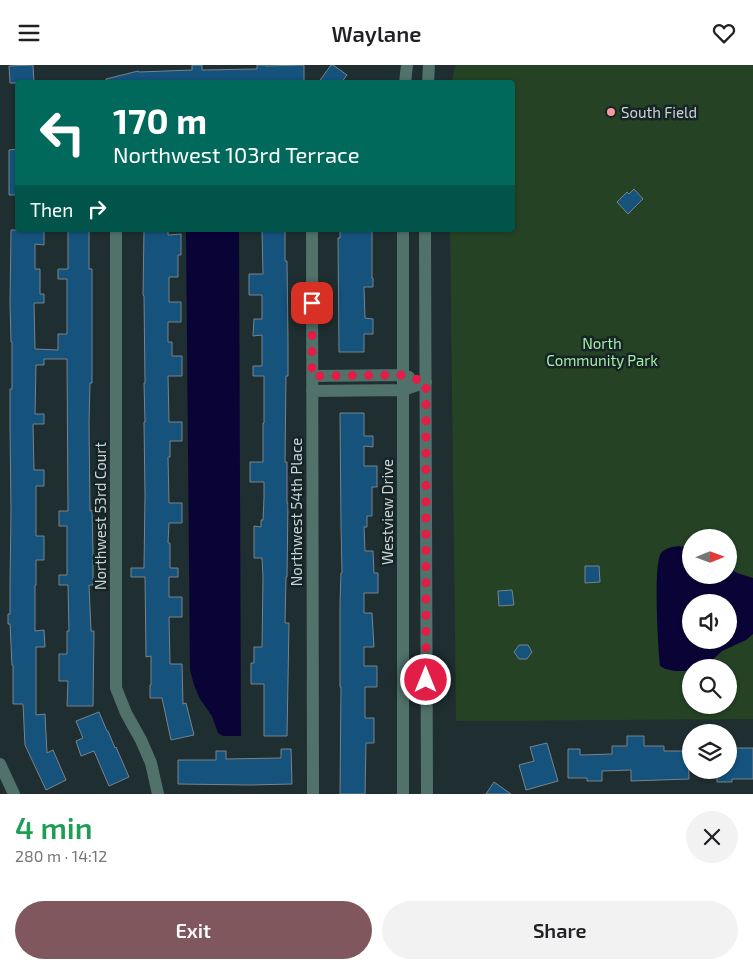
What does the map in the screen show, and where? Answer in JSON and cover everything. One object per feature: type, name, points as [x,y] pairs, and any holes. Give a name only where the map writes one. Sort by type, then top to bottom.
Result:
[{"type":"street","points":[[405,80],[407,65]]},
{"type":"street","points":[[428,80],[429,65]]},
{"type":"street","name":"Northwest 53rd Court","points":[[116,232],[116,688],[126,713],[151,763],[158,794]]},
{"type":"street","name":"Northwest 54th Place","points":[[312,232],[312,794]]},
{"type":"street","name":"Westview Drive","points":[[403,232],[403,794]]},
{"type":"street","points":[[425,232],[427,794]]},
{"type":"street","points":[[312,376],[402,375],[426,382]]},
{"type":"street","points":[[312,391],[403,390],[426,382]]},
{"type":"street","points":[[0,764],[14,794]]},
{"type":"green space","name":"North Community Park","points":[[455,65],[753,65],[753,719],[456,721],[450,232],[515,232],[515,80],[452,80]]},
{"type":"shaded area","points":[[186,232],[239,232],[241,736],[223,736],[218,733],[212,716],[200,699],[190,670]]},
{"type":"shaded area","points":[[682,547],[682,584],[738,584],[738,573],[753,578],[753,634],[737,644],[737,594],[682,594],[682,649],[726,649],[714,659],[682,659],[682,671],[660,666],[657,573],[661,553],[669,548]]},
{"type":"building","points":[[33,65],[34,80],[15,80],[15,83],[10,83],[9,66]]},
{"type":"building","points":[[192,65],[202,65],[202,70],[257,69],[257,65],[304,65],[304,80],[106,80],[138,71],[192,70]]},
{"type":"building","points":[[331,65],[347,75],[343,80],[320,80]]},
{"type":"building","points":[[15,149],[15,195],[9,195],[9,150]]},
{"type":"building","points":[[634,189],[643,199],[628,214],[617,202],[627,192],[629,194]]},
{"type":"building","points":[[11,230],[15,230],[15,232],[44,232],[44,245],[35,244],[35,269],[40,269],[40,294],[44,294],[44,303],[34,303],[35,349],[58,350],[58,334],[67,334],[67,279],[58,279],[58,269],[68,269],[68,232],[89,232],[89,269],[92,269],[92,383],[90,383],[89,422],[93,585],[89,585],[91,631],[94,631],[93,706],[67,706],[68,681],[59,681],[59,654],[67,654],[67,631],[69,631],[68,585],[59,585],[59,575],[67,575],[67,526],[59,526],[59,511],[68,511],[67,359],[44,359],[44,365],[36,365],[35,414],[44,414],[44,424],[33,424],[34,470],[44,470],[44,486],[36,486],[36,536],[44,536],[44,560],[36,560],[35,631],[44,630],[45,647],[36,647],[36,715],[45,714],[47,753],[53,750],[66,780],[46,790],[25,745],[23,704],[13,704],[13,665],[10,624],[8,624],[8,614],[10,614],[11,511],[10,389],[12,389]]},
{"type":"building","points":[[144,232],[168,232],[168,235],[181,234],[181,255],[178,255],[178,277],[169,277],[169,302],[181,302],[181,322],[168,322],[168,342],[172,342],[172,356],[182,356],[182,376],[168,376],[169,422],[182,422],[182,441],[170,441],[170,457],[168,457],[169,503],[182,503],[182,523],[169,523],[170,568],[178,568],[178,577],[169,577],[169,597],[182,597],[182,617],[169,617],[170,664],[182,664],[183,704],[186,703],[194,735],[171,740],[162,698],[150,698],[151,656],[146,657],[145,577],[131,577],[131,568],[144,568],[145,383]]},
{"type":"building","points":[[262,232],[285,232],[288,376],[286,376],[285,462],[287,462],[288,503],[285,623],[289,623],[287,736],[264,736],[264,684],[251,684],[251,663],[254,663],[254,647],[262,647],[262,558],[254,558],[254,526],[261,527],[261,520],[263,520],[264,482],[250,482],[250,462],[263,462],[264,376],[253,376],[253,366],[262,366],[262,335],[253,336],[254,319],[262,319],[262,295],[249,295],[249,274],[263,274]]},
{"type":"building","points":[[340,232],[372,232],[373,287],[364,287],[365,318],[373,319],[373,334],[364,334],[364,352],[339,352],[338,238],[340,238]]},
{"type":"building","points":[[340,413],[364,413],[364,436],[373,436],[373,447],[364,446],[364,466],[377,466],[377,487],[372,487],[372,516],[367,516],[367,527],[364,527],[365,551],[373,551],[374,573],[378,573],[378,593],[364,593],[364,613],[372,613],[374,647],[364,647],[364,666],[377,666],[377,687],[365,687],[365,718],[374,718],[374,743],[366,743],[365,794],[340,794],[340,603],[342,573]]},
{"type":"building","points":[[585,566],[599,566],[600,582],[585,583]]},
{"type":"building","points":[[512,590],[514,605],[499,606],[498,591]]},
{"type":"building","points":[[519,645],[528,645],[532,652],[527,659],[519,659],[514,652]]},
{"type":"building","points":[[99,712],[129,777],[109,786],[94,751],[81,756],[76,741],[83,738],[76,721]]},
{"type":"building","points":[[627,736],[644,736],[644,746],[664,746],[664,751],[682,751],[682,779],[689,779],[631,781],[631,770],[602,771],[602,781],[587,781],[587,778],[568,778],[568,749],[580,749],[580,755],[612,754],[612,746],[627,746]]},
{"type":"building","points":[[547,743],[558,781],[526,790],[519,765],[534,761],[530,747]]},
{"type":"building","points":[[737,748],[753,748],[753,779],[737,779]]},
{"type":"building","points":[[281,749],[291,749],[292,784],[178,784],[178,760],[216,760],[216,751],[226,751],[226,759],[281,758]]},
{"type":"building","points":[[717,779],[732,779],[732,782],[717,782]]},
{"type":"building","points":[[494,782],[511,794],[486,794]]},
{"type":"place","name":"South Field","points":[[611,112]]},
{"type":"route","points":[[312,303],[312,376],[402,375],[426,382],[426,680]]}]
